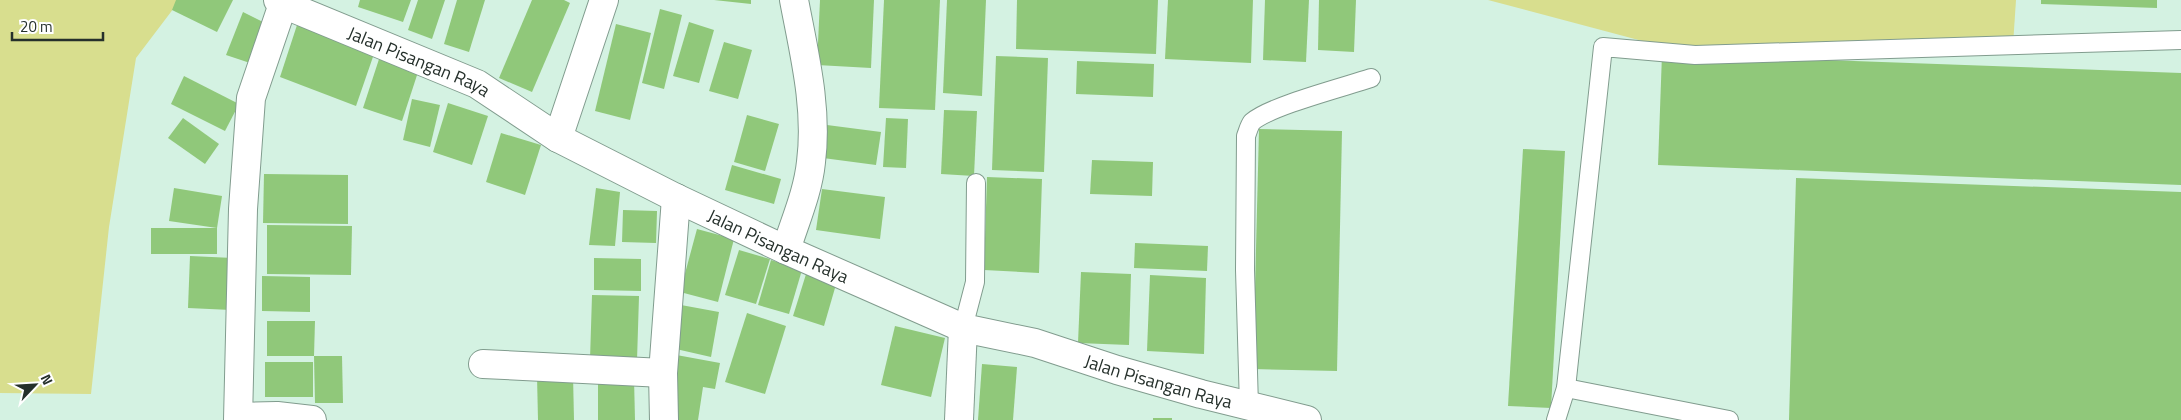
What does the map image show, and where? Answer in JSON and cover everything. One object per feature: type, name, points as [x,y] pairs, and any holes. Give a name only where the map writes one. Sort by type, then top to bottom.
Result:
[{"type":"street","points":[[558,138],[604,0]]},
{"type":"street","points":[[786,250],[806,188],[811,162],[813,130],[812,97],[794,0]]},
{"type":"street","points":[[281,2],[251,98],[243,209],[239,418],[278,416],[312,420]]},
{"type":"street","name":"Jalan Pisangan Raya","points":[[281,2],[477,84],[558,138],[676,198],[786,250],[964,328],[1035,343],[1117,370],[1201,394],[1307,420]]},
{"type":"street","points":[[664,420],[663,373],[676,198]]},
{"type":"street","points":[[958,420],[964,328]]},
{"type":"street","points":[[483,364],[663,373]]},
{"type":"lane","points":[[1556,420],[1566,388],[1603,47],[1695,55],[2181,40]]},
{"type":"lane","points":[[1249,406],[1245,260],[1246,136],[1250,124],[1259,117],[1276,110],[1371,78]]},
{"type":"lane","points":[[964,328],[975,282],[976,183]]},
{"type":"lane","points":[[1566,388],[1728,420]]},
{"type":"green space","points":[[0,0],[180,0],[136,58],[109,227],[91,394],[0,393]]},
{"type":"green space","points":[[1488,0],[2016,0],[2013,45],[1695,55]]},
{"type":"building","points":[[176,0],[233,0],[217,32],[172,10]]},
{"type":"building","points":[[360,0],[411,0],[403,22],[358,7]]},
{"type":"building","points":[[418,0],[445,0],[432,39],[408,30]]},
{"type":"building","points":[[457,0],[485,0],[469,52],[444,44]]},
{"type":"building","points":[[532,0],[564,0],[570,3],[532,92],[499,78]]},
{"type":"building","points":[[714,0],[751,0],[751,4]]},
{"type":"building","points":[[820,0],[874,0],[871,68],[817,65]]},
{"type":"building","points":[[884,0],[940,0],[935,110],[879,108]]},
{"type":"building","points":[[947,0],[986,0],[982,96],[943,93]]},
{"type":"building","points":[[1017,0],[1158,0],[1156,54],[1016,49]]},
{"type":"building","points":[[1168,0],[1253,0],[1251,63],[1165,59]]},
{"type":"building","points":[[1265,0],[1309,0],[1306,62],[1263,60]]},
{"type":"building","points":[[1319,0],[1356,0],[1354,52],[1318,50]]},
{"type":"building","points":[[2041,0],[2157,0],[2157,8],[2041,4]]},
{"type":"building","points":[[660,9],[682,15],[664,89],[642,83]]},
{"type":"building","points":[[243,12],[267,24],[250,63],[226,55]]},
{"type":"building","points":[[298,22],[375,51],[356,106],[280,77]]},
{"type":"building","points":[[689,22],[714,30],[699,83],[673,76]]},
{"type":"building","points":[[616,24],[651,33],[630,120],[595,111]]},
{"type":"building","points":[[724,42],[752,50],[738,99],[709,91]]},
{"type":"building","points":[[381,53],[420,66],[402,121],[363,108]]},
{"type":"building","points":[[1662,54],[2181,73],[2181,185],[1658,165]]},
{"type":"building","points":[[996,56],[1048,58],[1044,172],[992,170]]},
{"type":"building","points":[[1077,61],[1154,64],[1153,97],[1076,94]]},
{"type":"building","points":[[184,76],[239,104],[225,131],[171,104]]},
{"type":"building","points":[[412,99],[440,105],[430,147],[403,140]]},
{"type":"building","points":[[448,103],[488,116],[472,165],[433,152]]},
{"type":"building","points":[[944,110],[977,111],[974,176],[941,174]]},
{"type":"building","points":[[747,115],[779,124],[765,171],[734,162]]},
{"type":"building","points":[[183,118],[219,144],[205,164],[168,138]]},
{"type":"building","points":[[886,118],[908,119],[906,168],[883,167]]},
{"type":"building","points":[[827,125],[881,132],[876,165],[823,158]]},
{"type":"building","points":[[1259,129],[1342,131],[1337,371],[1253,369]]},
{"type":"building","points":[[501,133],[541,145],[525,195],[486,182]]},
{"type":"building","points":[[1523,149],[1565,151],[1551,408],[1508,406]]},
{"type":"building","points":[[1092,160],[1153,162],[1152,196],[1090,194]]},
{"type":"building","points":[[732,165],[781,179],[774,204],[725,190]]},
{"type":"building","points":[[264,174],[348,175],[348,224],[263,223]]},
{"type":"building","points":[[987,177],[1042,179],[1039,273],[984,270]]},
{"type":"building","points":[[1796,178],[2181,192],[2181,420],[1789,420]]},
{"type":"building","points":[[174,188],[222,196],[217,228],[169,221]]},
{"type":"building","points":[[596,188],[620,192],[615,246],[589,245]]},
{"type":"building","points":[[822,189],[885,197],[880,239],[816,230]]},
{"type":"building","points":[[623,210],[657,211],[656,243],[622,242]]},
{"type":"building","points":[[267,225],[352,226],[351,275],[267,274]]},
{"type":"building","points":[[151,228],[217,228],[217,254],[151,254]]},
{"type":"building","points":[[697,229],[734,239],[718,302],[680,292]]},
{"type":"building","points":[[1135,243],[1208,246],[1207,271],[1134,268]]},
{"type":"building","points":[[739,250],[770,259],[756,304],[725,295]]},
{"type":"building","points":[[190,256],[233,258],[231,310],[188,308]]},
{"type":"building","points":[[594,258],[641,259],[641,291],[594,290]]},
{"type":"building","points":[[771,260],[802,270],[789,314],[758,305]]},
{"type":"building","points":[[807,271],[837,281],[824,326],[793,316]]},
{"type":"building","points":[[1081,272],[1131,274],[1129,345],[1078,343]]},
{"type":"building","points":[[1150,275],[1206,278],[1204,354],[1147,351]]},
{"type":"building","points":[[262,276],[310,277],[310,312],[262,311]]},
{"type":"building","points":[[592,295],[639,296],[637,361],[590,359]]},
{"type":"building","points":[[681,305],[719,312],[711,357],[676,349]]},
{"type":"building","points":[[747,313],[786,326],[765,394],[725,382]]},
{"type":"building","points":[[267,321],[315,321],[314,356],[267,356]]},
{"type":"building","points":[[895,326],[945,338],[931,397],[881,385]]},
{"type":"building","points":[[671,354],[720,363],[715,389],[703,387],[698,420],[667,420]]},
{"type":"building","points":[[314,356],[342,356],[343,403],[315,403]]},
{"type":"building","points":[[265,362],[313,362],[313,397],[265,397]]},
{"type":"building","points":[[982,364],[1017,367],[1013,420],[978,420]]},
{"type":"building","points":[[573,375],[574,420],[538,420],[537,376]]},
{"type":"building","points":[[634,378],[635,420],[598,420],[598,379]]},
{"type":"building","points":[[1153,418],[1172,418],[1172,420],[1153,420]]}]
